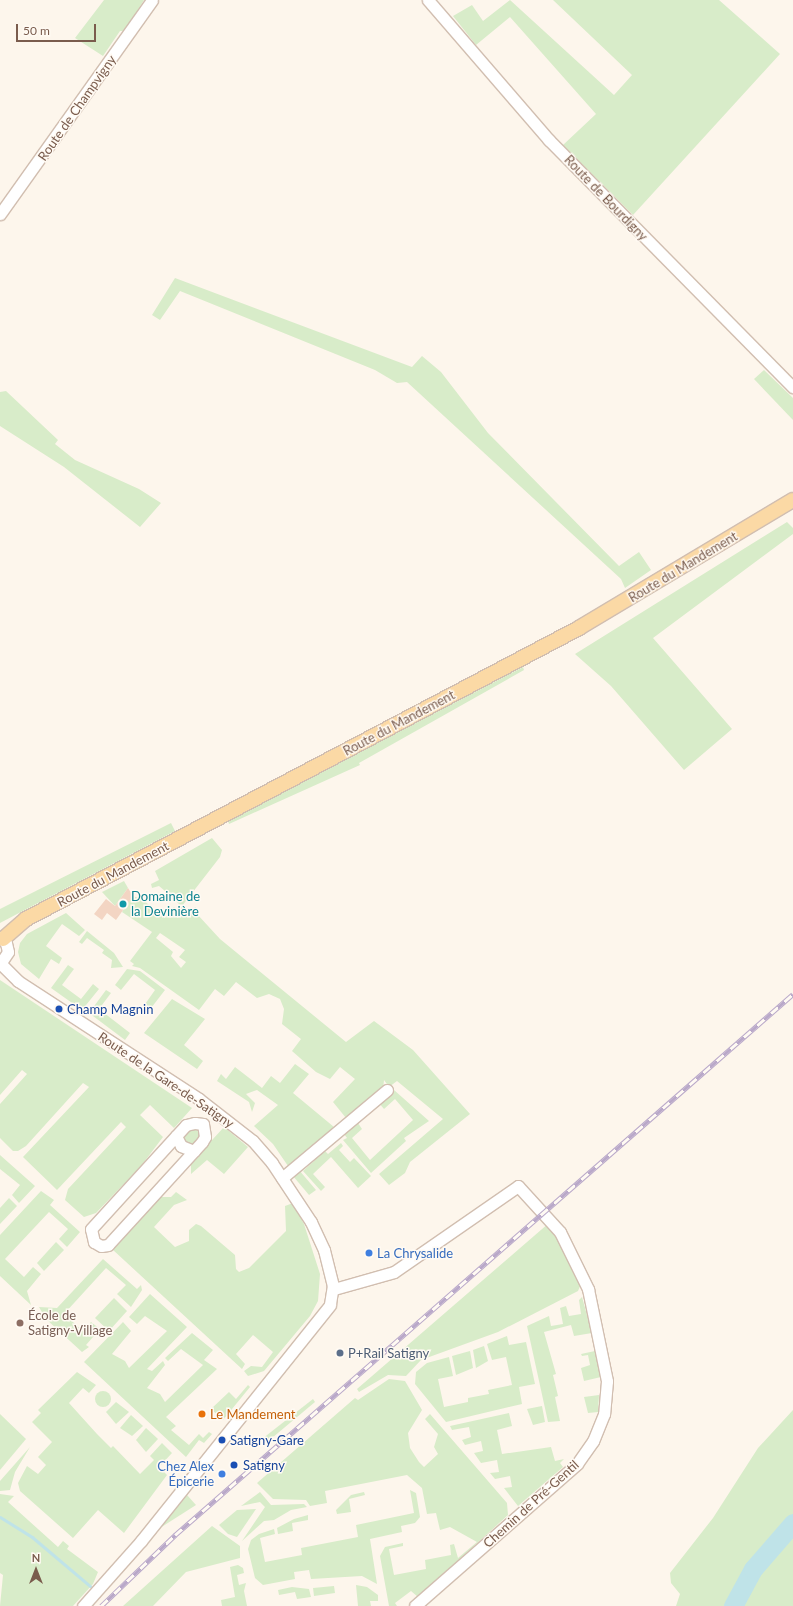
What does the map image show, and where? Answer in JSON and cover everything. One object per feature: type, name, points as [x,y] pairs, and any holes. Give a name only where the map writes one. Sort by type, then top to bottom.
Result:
[{"type":"main road","name":"Route du Mandement","points":[[2,938],[26,919],[614,609],[793,500]]},
{"type":"street","name":"Route de Champvigny","points":[[0,214],[152,0]]},
{"type":"street","name":"Route de Bourdigny","points":[[428,0],[549,140],[793,387]]},
{"type":"street","points":[[1,964],[8,952],[2,938]]},
{"type":"street","name":"Route de la Gare-de-Satigny","points":[[1,964],[18,981],[215,1110],[260,1148],[282,1178],[319,1237],[334,1289]]},
{"type":"street","points":[[282,1178],[387,1090]]},
{"type":"street","points":[[203,1124],[191,1123],[176,1136],[91,1229],[94,1242],[101,1246],[108,1245],[205,1138],[203,1124],[215,1110]]},
{"type":"street","points":[[176,1136],[181,1146],[194,1151]]},
{"type":"street","name":"Chemin de Pré-Gentil","points":[[334,1289],[394,1272],[518,1186],[560,1232],[588,1289],[607,1382],[604,1414],[593,1441],[577,1464],[415,1606]]},
{"type":"street","points":[[83,1606],[141,1541],[330,1305],[334,1289]]},
{"type":"green space","points":[[104,0],[144,0],[125,31],[120,31],[103,56],[75,38]]},
{"type":"green space","points":[[510,0],[614,95],[632,75],[553,0],[719,0],[780,54],[633,215],[563,145],[596,114],[510,17],[476,45],[453,16],[472,5],[483,21]]},
{"type":"green space","points":[[175,278],[412,367],[422,356],[441,372],[488,433],[619,566],[639,552],[651,570],[625,588],[621,579],[407,382],[397,383],[375,370],[180,291],[160,320],[152,315]]},
{"type":"green space","points":[[764,370],[793,398],[793,420],[754,379]]},
{"type":"green space","points":[[6,391],[58,440],[55,444],[75,460],[139,489],[161,503],[140,527],[64,467],[0,426],[0,392]]},
{"type":"green space","points":[[787,522],[793,528],[793,534],[653,638],[732,729],[684,770],[611,686],[575,654]]},
{"type":"green space","points":[[523,667],[524,670],[359,763],[360,765],[229,824],[228,821]]},
{"type":"green space","points":[[171,823],[175,831],[0,923],[0,909]]},
{"type":"green space","points":[[212,838],[222,850],[220,857],[182,906],[188,911],[196,907],[197,914],[220,939],[346,1042],[374,1021],[413,1050],[470,1114],[410,1162],[405,1173],[389,1185],[379,1174],[443,1119],[397,1081],[389,1087],[384,1080],[383,1090],[346,1118],[333,1102],[355,1079],[340,1067],[330,1079],[316,1072],[292,1051],[301,1039],[282,1024],[284,1009],[280,999],[269,994],[257,998],[236,982],[224,996],[215,989],[199,1010],[140,968],[132,966],[134,964],[130,961],[152,932],[122,912],[133,896],[143,900],[165,918],[174,907],[178,910],[181,906],[159,886],[152,888],[151,884],[159,880],[155,871]],"holes":[[[160,933],[185,950],[179,957],[186,962],[181,968],[171,956],[173,952],[156,938]]]},
{"type":"green space","points":[[124,881],[128,888],[115,906],[102,892]]},
{"type":"green space","points":[[66,913],[85,930],[79,936],[62,924],[46,946],[62,958],[59,964],[51,959],[39,979],[21,964],[18,952],[20,943],[27,934]]},
{"type":"green space","points":[[87,931],[114,953],[123,967],[111,968],[112,960],[102,953],[104,950],[87,938],[82,944],[79,942]]},
{"type":"green space","points":[[68,965],[74,969],[62,985],[81,999],[93,984],[99,989],[82,1010],[51,988]]},
{"type":"green space","points":[[127,969],[140,971],[165,990],[148,1012],[143,1007],[155,990],[134,974],[121,990],[115,985]]},
{"type":"green space","points":[[0,980],[192,1108],[174,1128],[150,1105],[140,1115],[163,1137],[141,1166],[96,1213],[84,1217],[65,1200],[68,1189],[126,1127],[121,1122],[57,1190],[23,1157],[89,1087],[83,1083],[26,1146],[18,1151],[13,1151],[0,1138],[0,1104],[27,1074],[22,1070],[0,1095]]},
{"type":"green space","points":[[106,990],[111,993],[99,1009],[130,1033],[125,1040],[89,1013]]},
{"type":"green space","points":[[172,999],[205,1019],[184,1045],[203,1061],[197,1069],[144,1033]]},
{"type":"green space","points":[[295,1064],[309,1074],[293,1093],[334,1127],[334,1131],[312,1150],[288,1166],[273,1144],[254,1126],[278,1105],[257,1090],[246,1094],[255,1103],[252,1112],[249,1102],[217,1081],[221,1074],[226,1079],[235,1067],[262,1088],[271,1076],[280,1083]]},
{"type":"green space","points":[[394,1090],[429,1121],[404,1138],[406,1141],[371,1173],[343,1140],[347,1138],[344,1134],[358,1123],[362,1129],[352,1138],[370,1160],[413,1120],[395,1099],[384,1109],[379,1103]]},
{"type":"green space","points":[[224,1127],[248,1147],[224,1174],[207,1160],[191,1174],[191,1163]]},
{"type":"green space","points":[[191,1128],[197,1131],[200,1137],[197,1143],[191,1146],[185,1143],[182,1137],[185,1131]]},
{"type":"green space","points":[[341,1143],[343,1146],[339,1150],[350,1162],[354,1158],[371,1176],[358,1188],[331,1157],[313,1174],[325,1187],[321,1191],[303,1171],[325,1151],[328,1154]]},
{"type":"green space","points":[[0,1155],[35,1186],[19,1203],[12,1195],[20,1185],[0,1169]]},
{"type":"green space","points":[[299,1170],[316,1190],[309,1195],[293,1176]]},
{"type":"green space","points":[[41,1191],[54,1200],[50,1205],[80,1232],[67,1247],[59,1239],[68,1229],[49,1212],[5,1259],[24,1277],[33,1267],[41,1274],[27,1291],[31,1305],[0,1276],[0,1235]]},
{"type":"green space","points":[[176,1192],[187,1200],[174,1205],[154,1227],[175,1247],[189,1241],[189,1230],[196,1224],[201,1226],[235,1255],[236,1269],[239,1272],[249,1268],[286,1231],[285,1206],[293,1203],[304,1224],[320,1274],[318,1301],[310,1316],[264,1371],[248,1376],[244,1371],[251,1366],[262,1367],[273,1352],[253,1335],[236,1354],[245,1364],[242,1369],[112,1249],[160,1197],[171,1197]]},
{"type":"green space","points":[[9,1198],[17,1206],[0,1224],[0,1208]]},
{"type":"green space","points":[[549,1223],[581,1284],[578,1291],[498,1332],[421,1360],[406,1376],[388,1375],[359,1392],[357,1389]]},
{"type":"green space","points":[[56,1242],[64,1250],[44,1271],[37,1263]]},
{"type":"green space","points":[[103,1259],[137,1289],[141,1285],[142,1290],[131,1307],[117,1294],[126,1285],[106,1268],[64,1314],[83,1331],[91,1322],[100,1329],[86,1345],[89,1347],[82,1352],[46,1319],[39,1307],[57,1308]]},
{"type":"green space","points":[[150,1294],[187,1327],[147,1369],[152,1371],[163,1361],[165,1365],[147,1388],[160,1394],[165,1402],[203,1365],[181,1349],[168,1361],[165,1358],[192,1333],[213,1350],[204,1360],[217,1369],[166,1417],[176,1426],[171,1430],[189,1445],[199,1434],[203,1438],[209,1432],[212,1434],[204,1443],[199,1440],[186,1457],[84,1362],[123,1322],[131,1331],[112,1354],[125,1361],[129,1368],[167,1331],[145,1316],[137,1324],[129,1317]]},
{"type":"green space","points":[[582,1297],[592,1333],[574,1336],[571,1325],[544,1332],[556,1374],[553,1375],[558,1396],[555,1397],[560,1421],[548,1422],[527,1326],[549,1316],[551,1326],[563,1324],[560,1308],[566,1306],[569,1316],[581,1314],[579,1300]]},
{"type":"green space","points":[[114,1298],[127,1311],[109,1331],[95,1318]]},
{"type":"green space","points":[[507,1336],[509,1345],[526,1342],[535,1384],[519,1387],[522,1404],[446,1422],[415,1384],[416,1372],[427,1363],[449,1357],[453,1376],[438,1379],[444,1407],[468,1402],[468,1398],[489,1394],[488,1390],[512,1385],[506,1357],[492,1360],[487,1344]]},
{"type":"green space","points":[[484,1346],[488,1361],[476,1368],[473,1350]]},
{"type":"green space","points":[[470,1351],[473,1368],[456,1375],[452,1356]]},
{"type":"green space","points":[[595,1351],[601,1377],[584,1381],[581,1368],[590,1365],[588,1355],[582,1356],[581,1354]]},
{"type":"green space","points":[[77,1372],[96,1385],[89,1393],[83,1388],[69,1403],[111,1448],[113,1446],[140,1474],[154,1460],[150,1456],[162,1443],[172,1453],[159,1467],[167,1475],[124,1533],[98,1510],[73,1538],[20,1491],[18,1483],[27,1466],[38,1474],[46,1465],[38,1457],[52,1442],[32,1422],[41,1413],[38,1410]]},
{"type":"green space","points":[[389,1379],[405,1381],[422,1410],[408,1433],[410,1448],[419,1462],[424,1467],[438,1454],[434,1447],[438,1434],[425,1419],[430,1414],[507,1503],[508,1515],[418,1597],[411,1591],[395,1603],[397,1606],[389,1606],[380,1556],[385,1547],[403,1543],[403,1546],[389,1549],[394,1575],[426,1569],[425,1560],[451,1555],[450,1545],[454,1544],[458,1558],[477,1542],[450,1527],[440,1530],[436,1513],[427,1514],[422,1488],[407,1475],[325,1491],[327,1503],[310,1506],[306,1500],[273,1499],[257,1483],[355,1398],[358,1400]]},
{"type":"green space","points":[[248,1385],[250,1387],[223,1420],[211,1409],[229,1392],[236,1399]]},
{"type":"green space","points":[[100,1391],[106,1391],[111,1396],[109,1405],[106,1407],[100,1407],[95,1402],[95,1396]]},
{"type":"green space","points":[[599,1395],[598,1412],[588,1413],[584,1397]]},
{"type":"green space","points":[[313,1399],[315,1402],[266,1443],[262,1439]]},
{"type":"green space","points":[[116,1402],[129,1412],[116,1424],[106,1412]]},
{"type":"green space","points":[[542,1406],[545,1422],[533,1425],[527,1409]]},
{"type":"green space","points":[[793,1410],[793,1606],[676,1606],[680,1594],[671,1583],[670,1573],[713,1518],[758,1448]]},
{"type":"green space","points":[[509,1413],[512,1426],[497,1430],[502,1454],[551,1447],[555,1461],[564,1459],[560,1463],[563,1467],[518,1506],[504,1488],[512,1487],[510,1476],[495,1479],[490,1473],[499,1472],[497,1460],[481,1463],[474,1453],[483,1451],[481,1441],[465,1445],[462,1440],[471,1437],[469,1427],[452,1430],[450,1426]]},
{"type":"green space","points":[[0,1414],[26,1439],[0,1470]]},
{"type":"green space","points":[[131,1415],[143,1426],[132,1436],[120,1428]]},
{"type":"green space","points":[[146,1428],[158,1439],[146,1452],[136,1440]]},
{"type":"green space","points":[[30,1447],[15,1472],[10,1490],[0,1491],[0,1481]]},
{"type":"green space","points":[[410,1490],[416,1493],[420,1517],[415,1523],[401,1526],[402,1532],[370,1539],[377,1584],[362,1576],[311,1579],[309,1570],[294,1572],[295,1579],[263,1585],[255,1578],[248,1549],[251,1540],[259,1534],[274,1529],[275,1534],[260,1538],[265,1562],[302,1555],[301,1548],[358,1537],[356,1525],[414,1513]]},
{"type":"green space","points":[[260,1492],[271,1505],[304,1504],[307,1507],[291,1510],[274,1520],[264,1521],[242,1541],[265,1507],[260,1502],[241,1506]]},
{"type":"green space","points":[[364,1492],[365,1495],[349,1499],[351,1512],[337,1514],[336,1510],[351,1495]]},
{"type":"green space","points":[[0,1494],[14,1496],[8,1502],[58,1547],[63,1541],[69,1546],[67,1549],[98,1572],[93,1584],[73,1606],[0,1606],[3,1575],[0,1573]]},
{"type":"green space","points":[[187,1495],[196,1505],[160,1528]]},
{"type":"green space","points":[[256,1509],[237,1537],[228,1534],[219,1525],[237,1510]]},
{"type":"green space","points":[[308,1515],[308,1520],[292,1523],[293,1531],[278,1534],[277,1528],[294,1519]]},
{"type":"green space","points":[[212,1526],[240,1546],[240,1558],[186,1572],[153,1606],[123,1606]]},
{"type":"green space","points":[[238,1565],[243,1568],[244,1573],[237,1575],[239,1585],[246,1583],[244,1591],[247,1606],[222,1606],[221,1600],[235,1597],[230,1567]]},
{"type":"green space","points":[[356,1585],[367,1587],[378,1595],[378,1601],[370,1601],[371,1606],[358,1606]]},
{"type":"green space","points":[[334,1586],[335,1593],[314,1596],[313,1588]]},
{"type":"green space","points":[[292,1587],[309,1589],[311,1597],[297,1599],[295,1592],[279,1595],[278,1590]]},
{"type":"building","name":"Domaine de la Devinière","points":[[128,888],[133,896],[116,920],[107,913],[102,920],[94,914],[106,899],[115,906]]},
{"type":"waterway","points":[[0,1517],[32,1537],[90,1586]]},
{"type":"waterway","points":[[733,1606],[753,1569],[793,1523]]},
{"type":"railway","points":[[101,1606],[175,1535],[793,994]]},
{"type":"place","name":"Domaine de la Devinière","points":[[123,904]]},
{"type":"place","name":"Champ Magnin","points":[[59,1009]]},
{"type":"place","name":"La Chrysalide","points":[[369,1253]]},
{"type":"place","name":"École de Satigny-Village","points":[[20,1323]]},
{"type":"place","name":"P+Rail Satigny","points":[[340,1353]]},
{"type":"place","name":"Le Mandement","points":[[202,1414]]},
{"type":"place","name":"Satigny-Gare","points":[[222,1440]]},
{"type":"place","name":"Satigny","points":[[234,1465]]},
{"type":"place","name":"Chez Alex Épicerie","points":[[222,1474]]}]
